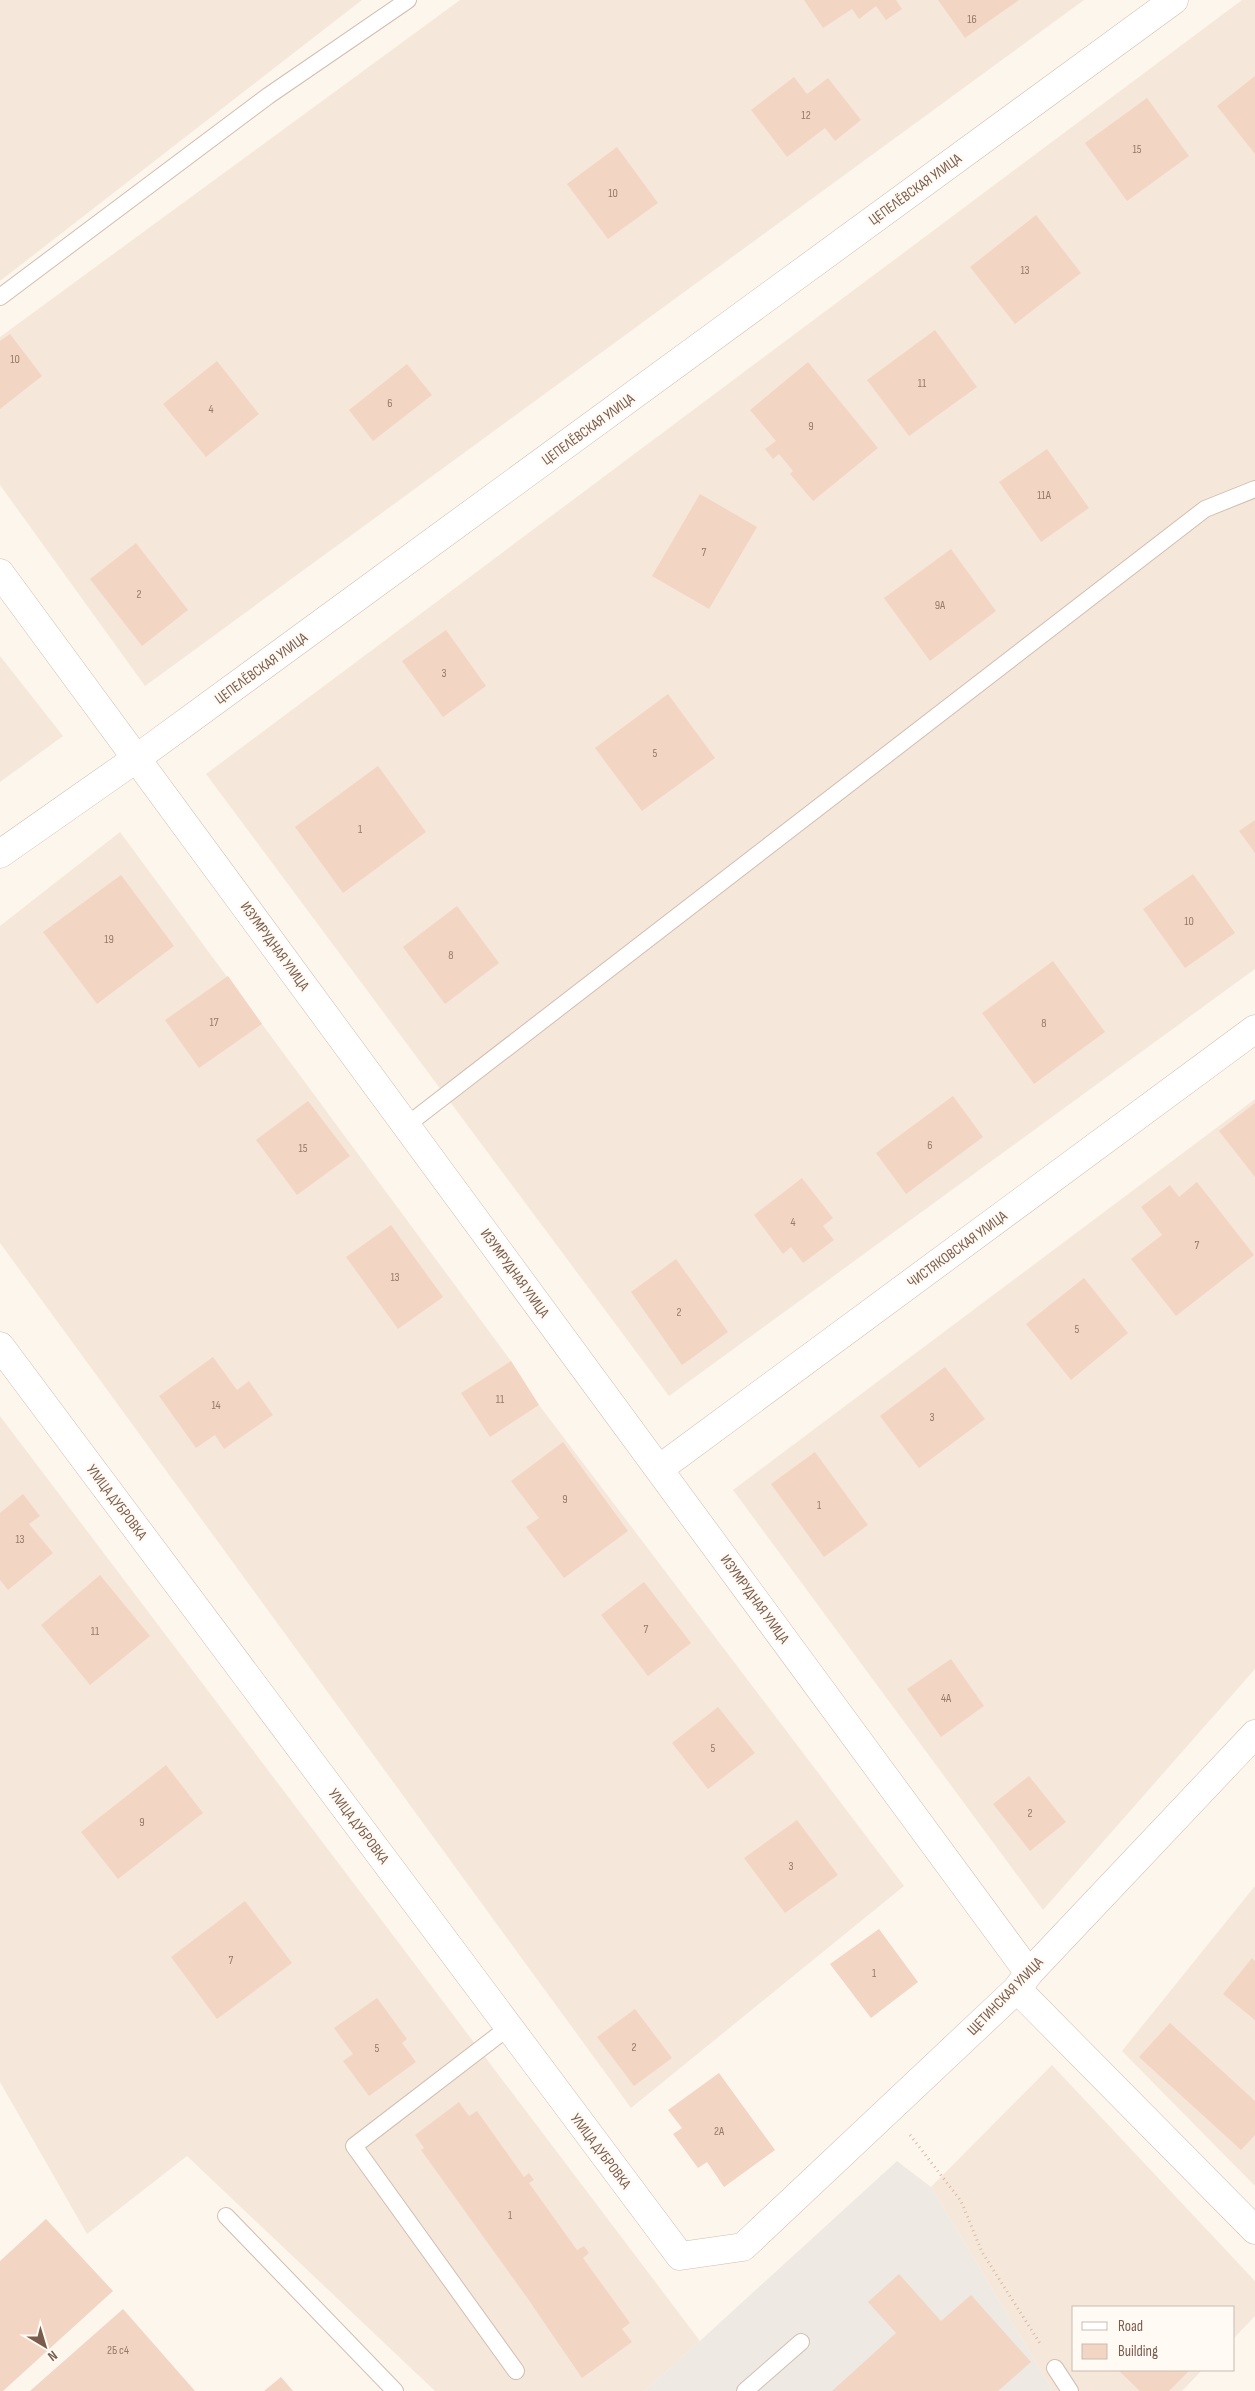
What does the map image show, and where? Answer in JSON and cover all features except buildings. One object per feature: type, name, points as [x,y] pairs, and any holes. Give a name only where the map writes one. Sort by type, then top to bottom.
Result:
[{"type":"street","name":"ЦЕПЕЛЁВСКАЯ УЛИЦА","points":[[0,854],[137,758],[1174,0]]},
{"type":"street","name":"ИЗУМРУДНАЯ УЛИЦА","points":[[0,573],[659,1469],[1023,1981],[1255,2230]]},
{"type":"street","name":"ЧИСТЯКОВСКАЯ УЛИЦА","points":[[659,1469],[1255,1029]]},
{"type":"street","name":"УЛИЦА ДУБРОВКА","points":[[0,1346],[680,2256],[743,2247]]},
{"type":"street","name":"ЩЕТИНСКАЯ УЛИЦА","points":[[743,2247],[1023,1981],[1255,1734]]},
{"type":"lane","points":[[0,298],[268,96],[408,0]]},
{"type":"lane","points":[[407,1125],[1205,509],[1255,489]]},
{"type":"lane","points":[[509,2027],[354,2146],[516,2371]]},
{"type":"lane","points":[[226,2216],[395,2391]]},
{"type":"lane","points":[[746,2391],[801,2342]]},
{"type":"lane","points":[[1055,2368],[1070,2391]]},
{"type":"path","points":[[890,2109],[961,2201],[982,2252],[1055,2368]]},
{"type":"shaded area","points":[[0,0],[362,0],[0,281]]},
{"type":"shaded area","points":[[460,0],[1084,0],[145,686],[0,485],[0,337]]},
{"type":"shaded area","points":[[1242,0],[1255,0],[1255,969],[669,1396],[206,774]]},
{"type":"shaded area","points":[[0,656],[63,736],[0,782]]},
{"type":"shaded area","points":[[120,832],[511,1361],[539,1405],[904,1886],[631,2108],[0,1243],[0,926]]},
{"type":"shaded area","points":[[1255,1099],[1255,1669],[1043,1910],[733,1490]]},
{"type":"shaded area","points":[[0,1416],[700,2341],[645,2391],[435,2391],[187,2156],[87,2234],[0,2082]]},
{"type":"shaded area","points":[[1255,1886],[1255,2186],[1122,2051]]},
{"type":"shaded area","points":[[1052,2065],[1255,2281],[1255,2316],[1235,2337],[1235,2306],[1072,2306],[1072,2371],[1201,2371],[1182,2391],[1053,2391],[931,2187]]},
{"type":"shaded area","points":[[897,2161],[931,2187],[1053,2391],[645,2391]]}]
